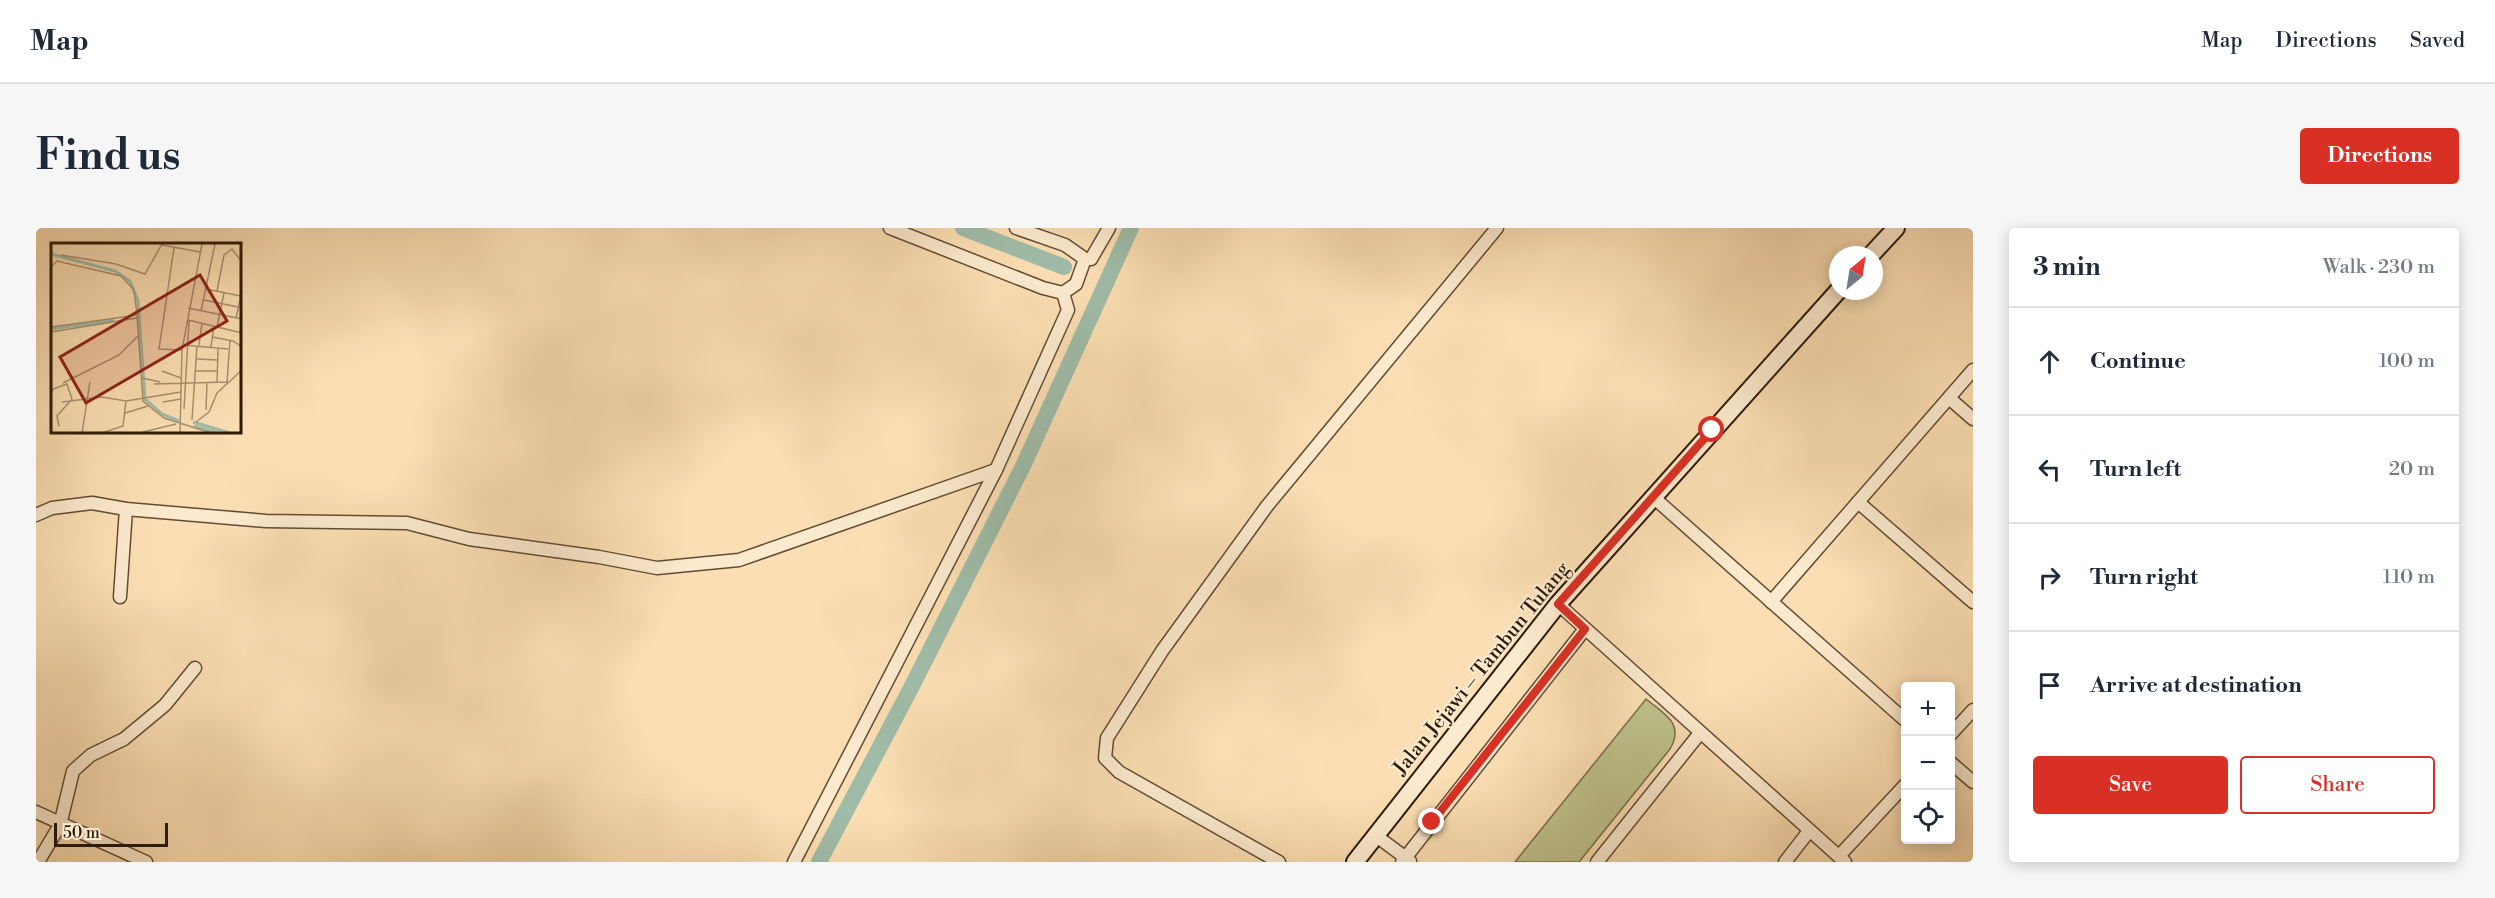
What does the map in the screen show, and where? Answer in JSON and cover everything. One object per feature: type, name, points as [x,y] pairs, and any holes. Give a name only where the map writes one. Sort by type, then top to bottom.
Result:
[{"type":"street","points":[[890,228],[1043,288],[1064,293]]},
{"type":"street","points":[[1016,228],[1065,245],[1085,259],[1091,259],[1109,228]]},
{"type":"street","points":[[1279,862],[1119,772],[1105,758],[1107,738],[1162,651],[1267,506],[1497,228]]},
{"type":"street","points":[[1879,246],[1896,228]]},
{"type":"street","points":[[1064,293],[1076,284],[1085,259]]},
{"type":"street","points":[[794,862],[996,470],[1068,310],[1064,293]]},
{"type":"street","name":"Jalan Jejawi – Tambun Tulang","points":[[1355,862],[1558,604],[1652,496],[1830,300]]},
{"type":"street","points":[[1771,602],[1973,370]]},
{"type":"street","points":[[1949,398],[1973,419]]},
{"type":"street","points":[[36,515],[52,508],[92,503],[126,509],[266,521],[407,523],[469,539],[599,556],[657,568],[739,560],[996,470]]},
{"type":"street","points":[[1652,496],[1901,717]]},
{"type":"street","points":[[1858,502],[1973,602]]},
{"type":"street","points":[[120,597],[126,509]]},
{"type":"street","points":[[1558,604],[1842,859],[1901,789]]},
{"type":"street","points":[[1375,836],[1406,861],[1585,629]]},
{"type":"street","points":[[38,862],[60,825],[73,771],[91,755],[124,740],[165,705],[195,668]]},
{"type":"street","points":[[1955,730],[1973,710]]},
{"type":"street","points":[[1597,862],[1700,733]]},
{"type":"street","points":[[1955,766],[1973,782]]},
{"type":"street","points":[[36,812],[60,825],[147,862]]},
{"type":"street","points":[[1785,862],[1809,831]]},
{"type":"green space","points":[[1646,699],[1674,726],[1674,740],[1670,749],[1579,862],[1515,862]]},
{"type":"waterway","points":[[963,228],[1064,267]]},
{"type":"waterway","points":[[819,862],[911,688],[1024,464],[1131,228]]},
{"type":"route","points":[[1432,822],[1585,629],[1558,604],[1712,430]]}]
